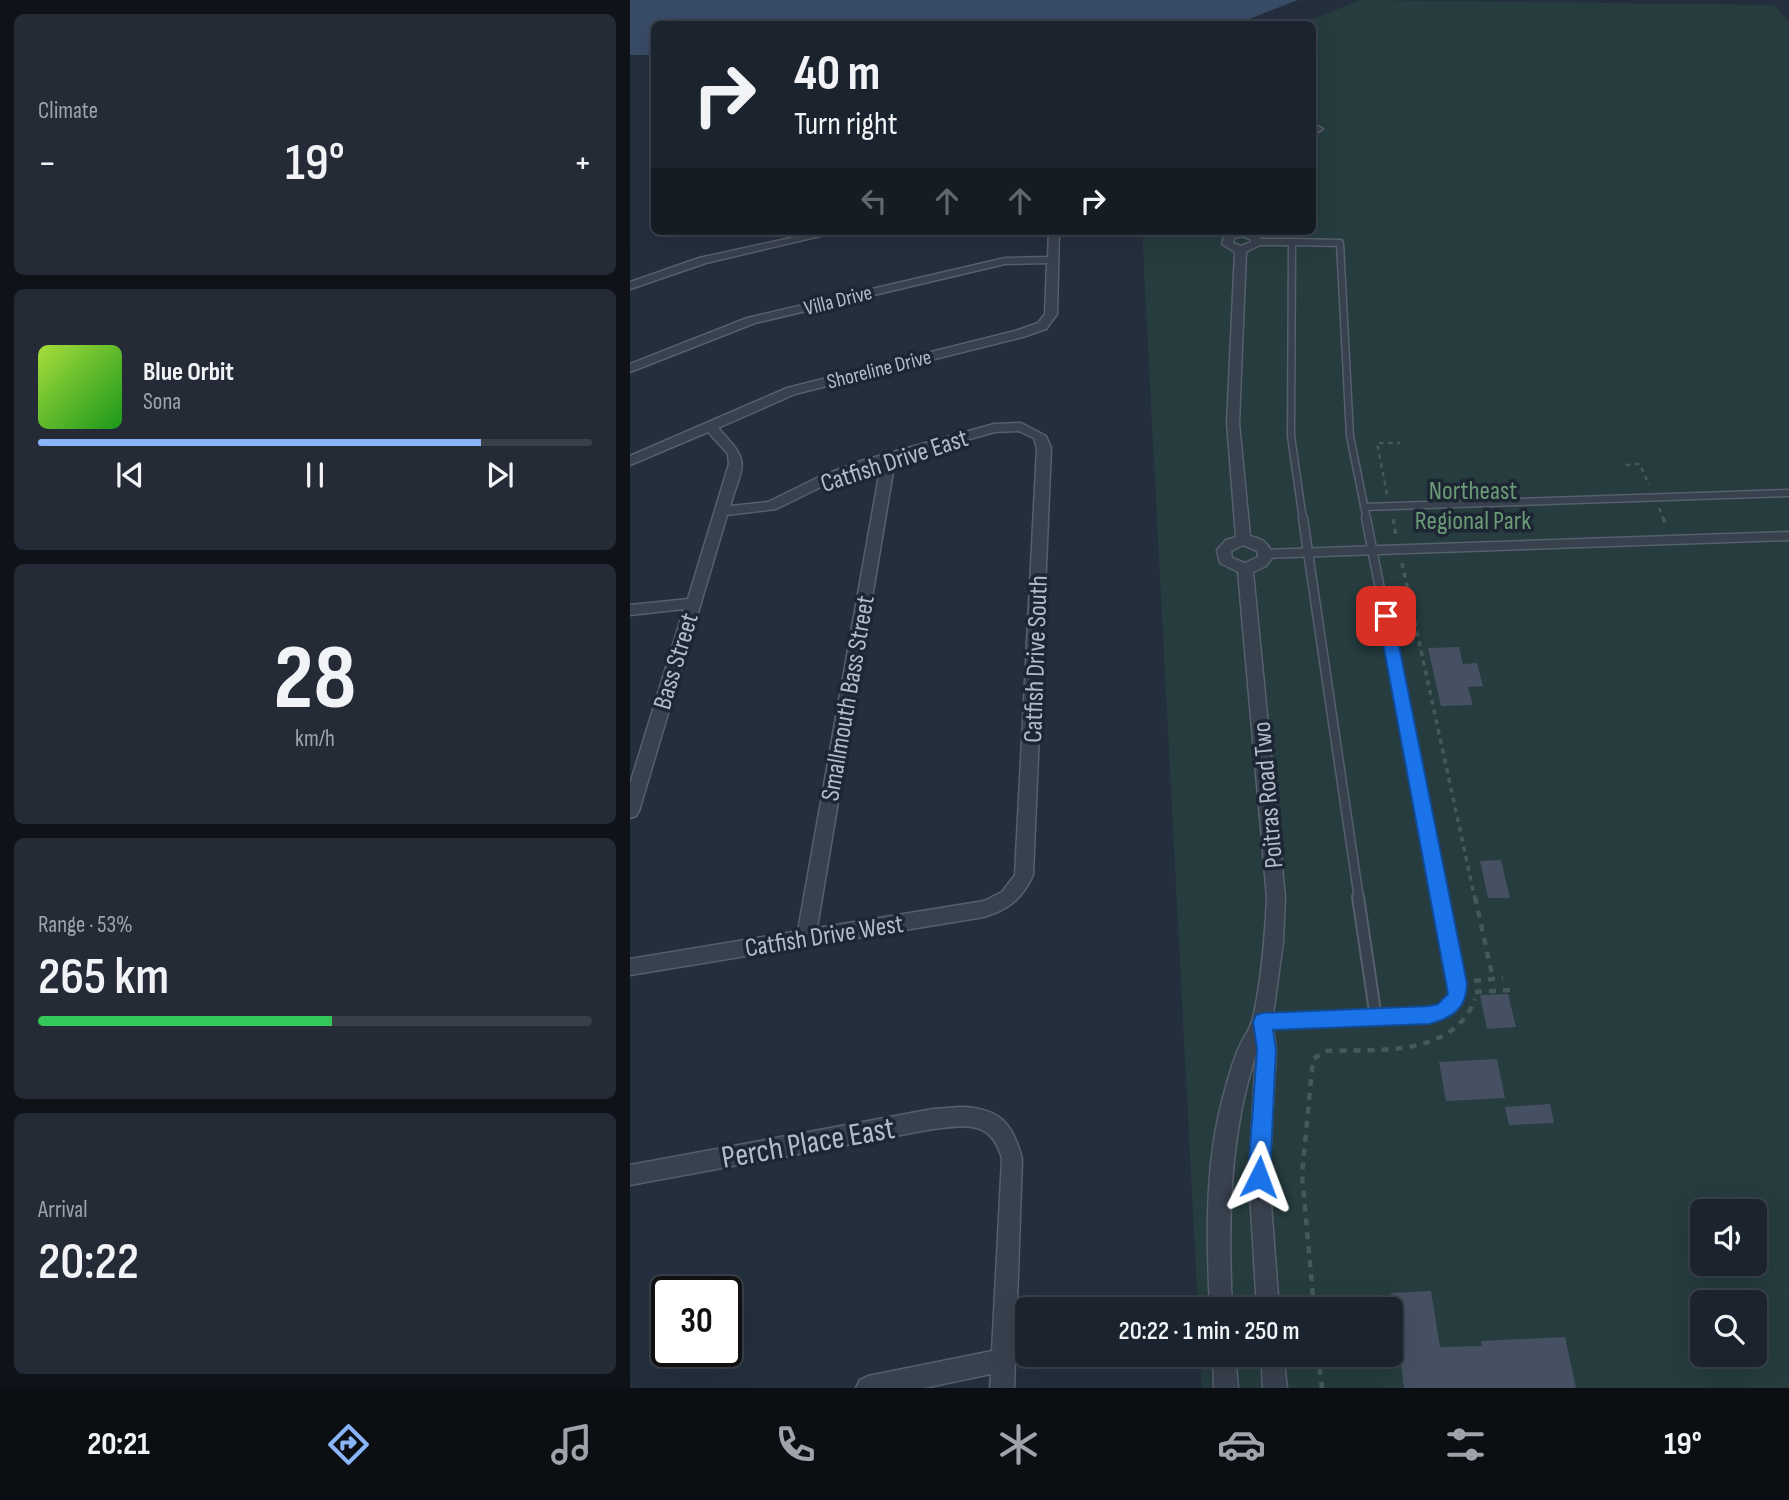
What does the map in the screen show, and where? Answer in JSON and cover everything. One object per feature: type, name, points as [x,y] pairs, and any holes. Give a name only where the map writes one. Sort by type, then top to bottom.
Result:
[{"type":"street","points":[[630,286],[703,260],[819,235]]},
{"type":"street","name":"Shoreline Drive","points":[[630,461],[791,391],[1042,326],[1051,314],[1054,235]]},
{"type":"street","points":[[1231,235],[1226,241],[1229,247],[1241,250],[1254,247],[1258,242],[1251,235]]},
{"type":"street","points":[[1241,250],[1233,423],[1243,540]]},
{"type":"street","name":"Villa Drive","points":[[630,368],[751,320],[1005,261],[1052,260]]},
{"type":"street","name":"Catfish Drive East","points":[[721,511],[771,506],[826,479],[889,457],[994,428],[1013,426],[1029,429]]},
{"type":"street","name":"Bass Street","points":[[630,811],[734,473],[736,457],[711,428]]},
{"type":"street","name":"Catfish Drive South","points":[[1014,894],[1020,885],[1026,865],[1044,447],[1040,436],[1029,429]]},
{"type":"street","name":"Smallmouth Bass Street","points":[[806,938],[889,457]]},
{"type":"street","points":[[1243,540],[1261,545],[1265,554],[1261,563],[1245,568],[1229,564],[1223,555],[1226,546],[1243,540]]},
{"type":"street","name":"Poitras Road Two","points":[[1245,568],[1276,886],[1274,942],[1262,1022],[1266,1049],[1259,1177],[1267,1297]]},
{"type":"street","points":[[630,610],[694,603]]},
{"type":"street","name":"Catfish Drive West","points":[[630,967],[984,909],[1006,901],[1014,894]]},
{"type":"street","name":"Poitras Road Two","points":[[1221,1297],[1219,1242],[1226,1138],[1243,1060],[1249,1042],[1262,1022]]},
{"type":"street","name":"Perch Place East","points":[[630,1175],[933,1119],[960,1116],[987,1119],[1005,1136],[1012,1160],[1004,1360]]},
{"type":"street","points":[[868,1388],[1004,1360],[1003,1388]]},
{"type":"street","points":[[1225,1367],[1226,1388]]},
{"type":"street","points":[[1273,1367],[1275,1388]]},
{"type":"lane","points":[[1258,242],[1340,243],[1350,436],[1458,983],[1458,997],[1444,1012],[1377,1018],[1262,1022]]},
{"type":"lane","points":[[1292,242],[1291,436],[1377,1018]]},
{"type":"lane","points":[[1364,508],[1789,493]]},
{"type":"lane","points":[[1265,554],[1789,536]]},
{"type":"path","points":[[1400,443],[1377,443],[1493,979]]},
{"type":"path","points":[[1313,1297],[1302,1174],[1313,1059],[1326,1051],[1429,1043],[1466,1016],[1474,1005],[1475,980],[1503,978]]},
{"type":"path","points":[[1475,992],[1510,990]]},
{"type":"path","points":[[1320,1367],[1322,1388]]},
{"type":"green space","name":"Northeast Regional Park","points":[[1360,0],[1775,5],[1789,22],[1789,1388],[1202,1388],[1201,1367],[1403,1367],[1403,1297],[1197,1297],[1142,235],[1316,235],[1316,21],[1308,21]]},
{"type":"water","points":[[630,0],[1298,0],[1244,21],[651,21],[651,55],[630,55]]},
{"type":"building","points":[[1459,647],[1463,664],[1477,663],[1483,686],[1468,687],[1473,705],[1441,706],[1428,648]]},
{"type":"building","points":[[1501,860],[1510,898],[1488,898],[1480,861]]},
{"type":"building","points":[[1508,994],[1516,1027],[1487,1029],[1480,995]]},
{"type":"building","points":[[1497,1059],[1505,1098],[1446,1101],[1439,1062]]},
{"type":"building","points":[[1550,1104],[1554,1123],[1509,1125],[1505,1107]]},
{"type":"building","points":[[1431,1291],[1440,1347],[1482,1346],[1481,1341],[1565,1337],[1576,1388],[1404,1388],[1401,1367],[1403,1297],[1392,1297],[1391,1293]]},
{"type":"route","points":[[1259,1177],[1266,1049],[1262,1022],[1429,1015],[1444,1012],[1458,997],[1458,983],[1386,616]]}]
